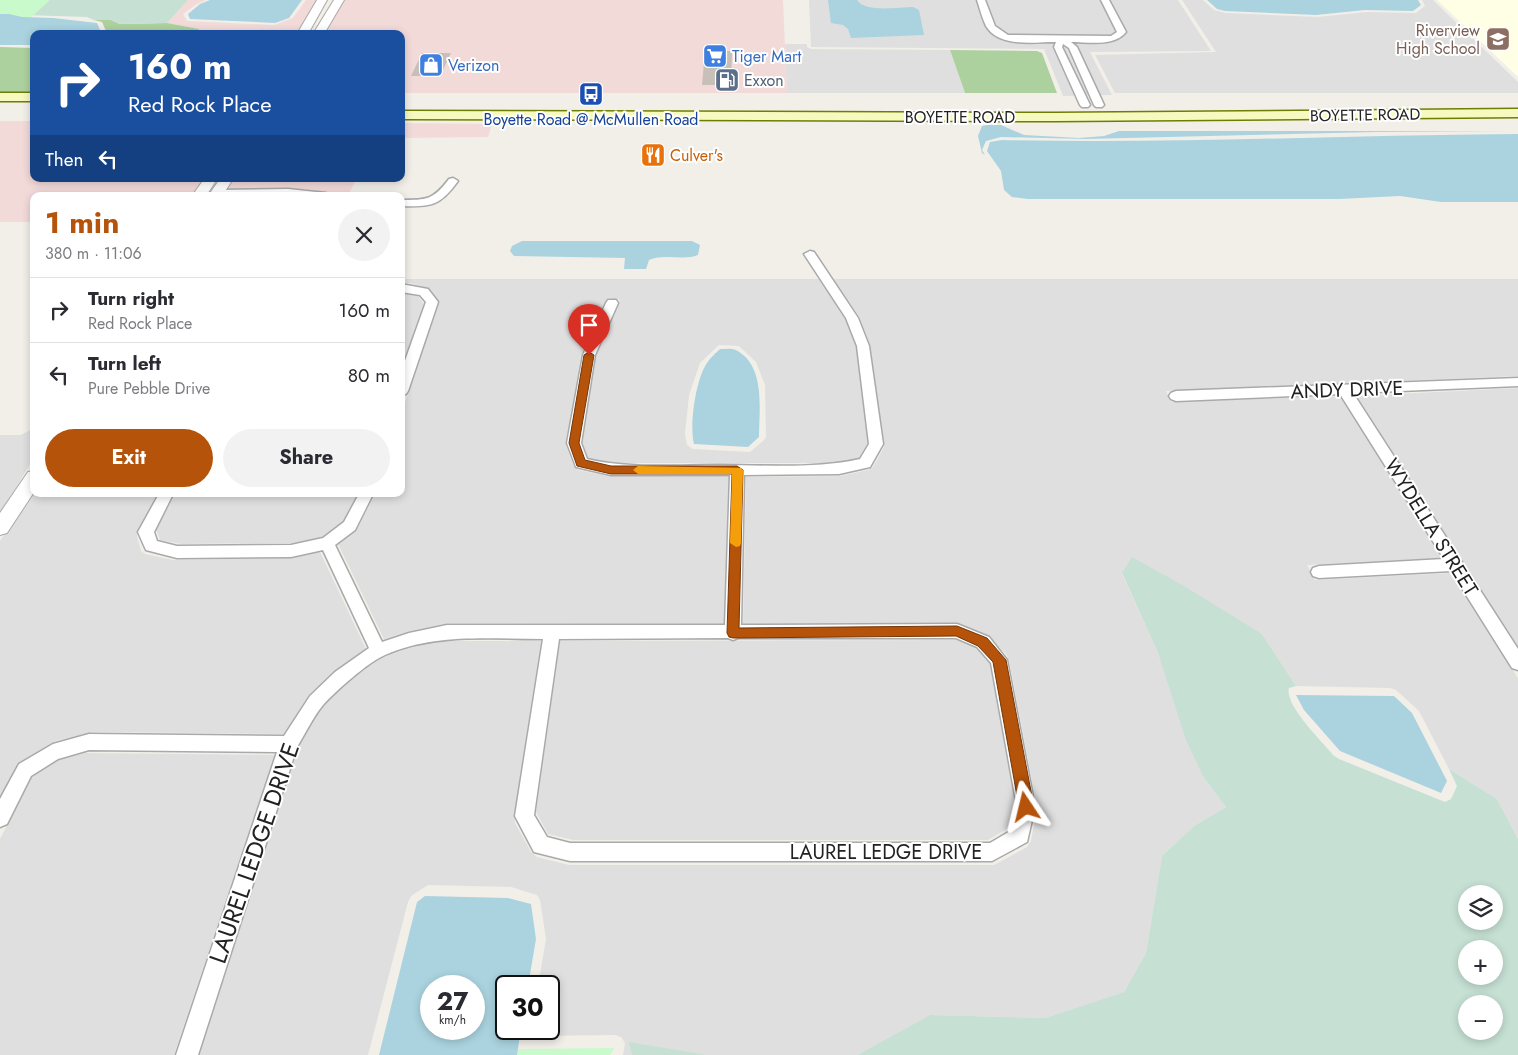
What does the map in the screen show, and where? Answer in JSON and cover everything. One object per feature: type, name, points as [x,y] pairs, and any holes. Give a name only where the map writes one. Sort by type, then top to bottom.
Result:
[{"type":"main road","points":[[0,97],[30,98]]},
{"type":"main road","name":"BOYETTE ROAD","points":[[405,102],[1093,105],[1518,101]]},
{"type":"main road","points":[[536,116],[580,110],[658,110],[669,108],[674,104],[708,117]]},
{"type":"main road","points":[[948,117],[965,112],[1068,110],[1093,105]]},
{"type":"main road","points":[[1375,116],[1384,112],[1405,108],[1518,107]]},
{"type":"main road","points":[[0,109],[30,110]]},
{"type":"main road","name":"BOYETTE ROAD","points":[[405,115],[948,117],[1375,116],[1518,113]]},
{"type":"street","points":[[304,30],[322,0]]},
{"type":"street","points":[[320,30],[339,0]]},
{"type":"street","points":[[981,0],[991,29],[999,36],[1014,39],[1106,39],[1121,34],[1121,29],[1105,0]]},
{"type":"street","points":[[1061,39],[1073,47],[1093,105]]},
{"type":"street","points":[[1061,39],[1058,47],[1093,105]]},
{"type":"street","points":[[405,203],[433,203],[441,198],[453,181]]},
{"type":"street","points":[[612,303],[589,355],[574,443],[581,463],[611,470],[839,469],[865,464],[876,444],[863,346],[852,318],[810,254]]},
{"type":"street","points":[[405,289],[424,292],[432,302],[405,380]]},
{"type":"street","name":"ANDY DRIVE","points":[[1176,396],[1518,382]]},
{"type":"street","name":"WYDELLA STREET","points":[[1344,390],[1518,662]]},
{"type":"street","points":[[733,633],[737,470]]},
{"type":"street","points":[[0,528],[30,479]]},
{"type":"street","points":[[20,496],[30,482]]},
{"type":"street","points":[[164,497],[146,532],[151,546],[177,552],[291,551],[327,544],[350,526],[364,497]]},
{"type":"street","points":[[327,544],[378,650]]},
{"type":"street","points":[[1319,572],[1455,565]]},
{"type":"street","name":"LAUREL LEDGE DRIVE","points":[[186,1055],[289,744],[316,701],[341,676],[378,650],[409,640],[447,632],[552,632],[733,633],[957,631],[983,642],[999,660],[1026,807],[1020,836],[992,852],[570,852],[540,845],[524,816],[552,632]]},
{"type":"street","points":[[0,818],[25,770],[53,752],[89,742],[289,744]]},
{"type":"shaded area","points":[[41,0],[188,0],[167,23],[120,24],[111,20],[94,20],[87,17],[25,15]]},
{"type":"shaded area","points":[[188,0],[206,0],[183,14],[187,21],[274,25],[293,18],[306,0],[317,0],[298,30],[198,30],[167,23]]},
{"type":"shaded area","points":[[344,0],[783,0],[787,93],[405,93],[405,30],[325,30]]},
{"type":"shaded area","points":[[809,0],[1178,0],[1211,51],[1090,52],[1112,95],[1063,96],[1044,49],[811,47]]},
{"type":"shaded area","points":[[1182,0],[1203,0],[1214,10],[1226,13],[1317,17],[1367,12],[1416,13],[1425,6],[1422,0],[1433,0],[1518,82],[1518,93],[1115,93],[1095,55],[1216,52]]},
{"type":"shaded area","name":"Riverview High School","points":[[1437,0],[1518,0],[1518,77]]},
{"type":"shaded area","points":[[785,44],[807,44],[807,47],[811,49],[950,50],[965,93],[787,93]]},
{"type":"shaded area","points":[[0,121],[30,121],[30,182],[202,182],[196,192],[30,192],[30,222],[0,222]]},
{"type":"shaded area","points":[[405,123],[492,124],[488,137],[405,138]]},
{"type":"shaded area","points":[[230,182],[355,182],[350,192],[323,192],[305,189],[226,189]]},
{"type":"shaded area","points":[[405,279],[819,279],[846,319],[856,346],[868,442],[859,458],[838,463],[613,463],[588,458],[582,442],[596,355],[620,300],[608,298],[581,355],[566,445],[573,465],[578,470],[608,476],[729,477],[724,624],[449,623],[410,631],[384,639],[338,544],[358,528],[374,497],[405,497],[405,402],[439,302],[430,289],[405,283]],"holes":[[[719,345],[739,346],[756,362],[765,385],[766,437],[764,440],[750,452],[693,449],[687,445],[685,434],[689,395],[700,363]]]},
{"type":"shaded area","points":[[833,279],[1518,279],[1518,376],[1166,391],[1171,402],[1341,396],[1441,558],[1307,565],[1315,580],[1451,573],[1518,678],[1518,839],[1497,799],[1449,769],[1419,711],[1396,690],[1390,688],[1296,686],[1262,634],[1122,574],[1158,653],[1204,778],[1226,807],[1194,826],[1162,856],[1146,953],[1124,992],[1045,1018],[930,1015],[857,1055],[708,1055],[628,1043],[632,1055],[623,1055],[625,1043],[621,1037],[615,1035],[560,1036],[560,975],[540,975],[546,939],[540,900],[537,895],[511,887],[428,885],[411,896],[408,902],[368,1055],[199,1055],[299,746],[323,705],[347,682],[381,658],[410,648],[445,641],[541,641],[514,816],[515,823],[531,852],[537,857],[569,865],[994,865],[1027,847],[1031,841],[1037,807],[1009,660],[1006,654],[989,637],[956,623],[743,624],[746,477],[840,476],[868,470],[873,467],[884,447],[870,345],[859,316]]},
{"type":"shaded area","points":[[405,294],[418,296],[424,304],[405,358]]},
{"type":"shaded area","points":[[1518,388],[1518,648],[1356,396]]},
{"type":"shaded area","points":[[30,430],[30,464],[0,515],[0,435],[21,435]]},
{"type":"shaded area","points":[[30,495],[30,497],[156,497],[137,536],[141,551],[145,554],[173,560],[289,558],[320,552],[366,649],[336,670],[309,695],[285,734],[94,732],[55,741],[22,762],[15,770],[0,798],[0,541]]},
{"type":"shaded area","points":[[173,497],[356,497],[343,523],[324,537],[293,543],[181,544],[160,540],[156,529]]},
{"type":"shaded area","points":[[1132,557],[1184,586],[1262,634],[1296,686],[1289,688],[1292,704],[1313,732],[1333,755],[1339,759],[1445,802],[1451,799],[1457,786],[1449,769],[1497,799],[1518,839],[1518,1055],[857,1055],[930,1015],[1045,1018],[1124,992],[1146,953],[1162,856],[1194,826],[1226,807],[1204,778],[1186,740],[1158,653],[1122,573]]},
{"type":"shaded area","points":[[957,640],[978,649],[990,663],[1015,804],[1010,827],[988,840],[573,840],[548,834],[536,812],[560,641]]},
{"type":"shaded area","points":[[85,753],[275,755],[174,1055],[0,1055],[0,839],[33,775],[53,761]]},
{"type":"shaded area","points":[[628,1042],[708,1055],[632,1055]]},
{"type":"green space","points":[[0,0],[50,0],[0,46]]},
{"type":"green space","points":[[94,20],[111,20],[120,24],[167,23],[199,29],[106,30],[102,22]]},
{"type":"green space","points":[[0,47],[30,48],[30,92],[0,92]]},
{"type":"green space","points":[[950,50],[1037,51],[1042,53],[1057,93],[965,93]]},
{"type":"green space","points":[[614,1048],[610,1055],[517,1055],[518,1049]]},
{"type":"water","points":[[210,0],[302,0],[289,18],[275,23],[190,19],[188,14],[200,4]]},
{"type":"water","points":[[828,0],[857,0],[867,7],[875,8],[913,7],[919,10],[924,35],[851,38],[848,29],[843,25],[831,23]]},
{"type":"water","points":[[1207,0],[1418,0],[1421,5],[1413,11],[1365,10],[1316,15],[1225,11],[1217,9]]},
{"type":"water","points":[[0,14],[97,23],[100,30],[30,30],[30,45],[0,45]]},
{"type":"water","points":[[1001,125],[1024,135],[1079,138],[1104,136],[1119,131],[1508,131],[1085,139],[1001,137],[986,141],[982,150],[985,155],[982,153],[978,136],[982,126]]},
{"type":"water","points":[[1518,134],[1518,202],[1441,202],[1400,196],[1339,199],[1028,199],[1012,197],[1004,190],[1001,171],[987,151],[990,142],[1002,140],[1131,141]]},
{"type":"water","points":[[522,241],[692,241],[700,245],[698,255],[692,257],[655,258],[649,260],[646,269],[624,269],[625,258],[514,256],[510,251],[512,246]]},
{"type":"water","points":[[720,349],[734,349],[746,357],[756,377],[760,401],[759,437],[748,447],[694,444],[692,426],[694,402],[700,379],[711,357]]},
{"type":"water","points":[[1296,695],[1394,696],[1412,713],[1447,781],[1441,793],[1340,751],[1304,710]]},
{"type":"water","points":[[425,896],[508,898],[531,904],[536,939],[530,975],[495,975],[495,1040],[519,1040],[517,1055],[379,1055],[417,902]]},
{"type":"building","points":[[705,51],[732,51],[731,85],[702,85]]},
{"type":"building","name":"Verizon","points":[[422,53],[451,53],[440,76],[411,76]]},
{"type":"slow traffic","points":[[638,470],[737,470],[736,543]]},
{"type":"place","name":"Riverview High School","points":[[1498,39]]},
{"type":"place","name":"Tiger Mart","points":[[715,56]]},
{"type":"place","name":"Verizon","points":[[431,65]]},
{"type":"place","name":"Exxon","points":[[727,80]]},
{"type":"place","name":"Boyette Road @ McMullen Road","points":[[591,94]]},
{"type":"place","name":"Culver's","points":[[653,155]]},
{"type":"route","points":[[589,355],[574,443],[581,463],[611,470],[737,470],[733,633],[957,631],[983,642],[999,660],[1026,807]]}]
